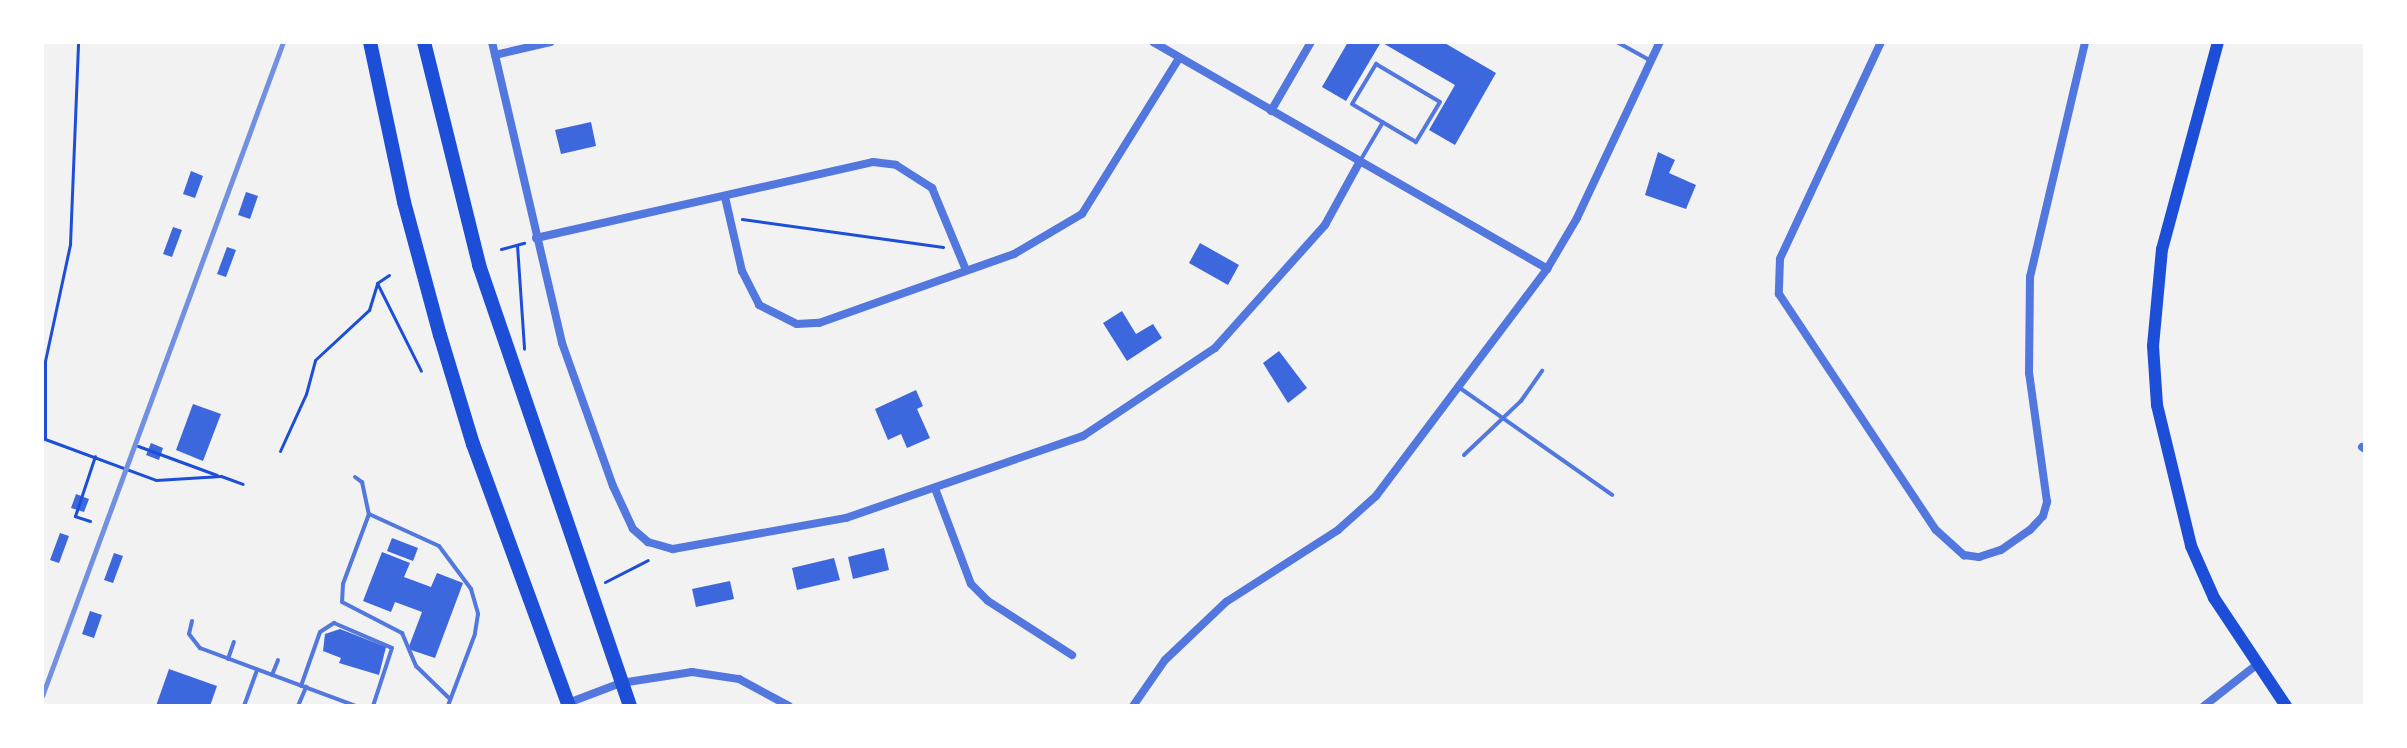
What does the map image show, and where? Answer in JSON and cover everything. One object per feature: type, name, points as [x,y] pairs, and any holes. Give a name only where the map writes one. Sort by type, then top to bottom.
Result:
[{"type":"main road","points":[[370,42],[404,202],[440,335],[473,444],[566,705]]},
{"type":"main road","points":[[424,42],[479,265],[630,706]]},
{"type":"main road","points":[[2218,42],[2162,249],[2153,346],[2165,453],[2191,546],[2214,598],[2255,666],[2286,706]]},
{"type":"street","points":[[492,42],[562,343],[625,517],[641,536],[660,546],[691,548],[846,518],[936,491],[1083,436],[1215,348],[1325,225],[1359,163]]},
{"type":"street","points":[[495,55],[551,42]]},
{"type":"street","points":[[1153,42],[1547,269]]},
{"type":"street","points":[[1271,111],[1311,42]]},
{"type":"street","points":[[1133,706],[1165,660],[1226,602],[1359,513],[1460,388],[1547,269],[1577,218],[1660,42]]},
{"type":"street","points":[[1881,42],[1780,259],[1779,294],[1936,530],[1964,555],[1979,557],[2001,550],[2030,530],[2043,516],[2047,502],[2029,373],[2030,277],[2085,42]]},
{"type":"street","points":[[725,197],[742,271],[759,305],[797,324],[819,323],[1014,254],[1082,214],[1179,58]]},
{"type":"street","points":[[536,238],[873,162],[896,165],[918,176],[941,199],[966,270]]},
{"type":"street","points":[[936,491],[971,584],[988,601],[1072,655]]},
{"type":"street","points":[[2204,706],[2255,666]]},
{"type":"street","points":[[566,705],[621,683],[715,673],[789,706]]},
{"type":"lane","points":[[1617,42],[1651,61]]},
{"type":"lane","points":[[1376,64],[1440,102],[1416,142],[1383,122],[1352,104],[1376,64]]},
{"type":"lane","points":[[1359,163],[1383,122]]},
{"type":"lane","points":[[1464,455],[1521,401],[1542,371]]},
{"type":"lane","points":[[1460,388],[1544,452],[1612,495]]},
{"type":"lane","points":[[355,477],[362,482],[369,514],[343,584],[342,602],[402,633],[416,666],[450,699]]},
{"type":"lane","points":[[369,514],[439,546],[471,589],[477,623],[448,706]]},
{"type":"lane","points":[[192,621],[193,643],[354,706]]},
{"type":"lane","points":[[298,706],[320,632],[334,623],[392,648],[373,706]]},
{"type":"lane","points":[[228,659],[234,642]]},
{"type":"lane","points":[[272,675],[278,660]]},
{"type":"lane","points":[[244,706],[257,670]]},
{"type":"path","points":[[78,42],[70,244],[45,361],[43,440],[63,444],[156,480],[221,476]]},
{"type":"path","points":[[731,221],[746,219],[959,250]]},
{"type":"path","points":[[501,249],[536,238]]},
{"type":"path","points":[[517,245],[523,352]]},
{"type":"path","points":[[280,451],[306,394],[315,360],[369,310],[377,283],[389,275]]},
{"type":"path","points":[[377,283],[421,371]]},
{"type":"path","points":[[138,446],[243,484]]},
{"type":"path","points":[[90,521],[75,516],[95,456]]},
{"type":"path","points":[[605,582],[648,560]]},
{"type":"building","points":[[1348,42],[1381,42],[1346,101],[1322,87]]},
{"type":"building","points":[[1381,42],[1443,42],[1496,73],[1455,145],[1429,130],[1455,85]]},
{"type":"building","points":[[591,122],[596,146],[561,154],[555,130]]},
{"type":"building","points":[[1658,152],[1675,160],[1669,173],[1696,185],[1686,209],[1645,195]]},
{"type":"building","points":[[191,171],[203,176],[195,198],[183,194]]},
{"type":"building","points":[[246,192],[258,196],[250,219],[238,215]]},
{"type":"building","points":[[173,227],[182,230],[172,257],[163,254]]},
{"type":"building","points":[[1200,243],[1239,265],[1228,285],[1189,263]]},
{"type":"building","points":[[227,247],[236,250],[226,277],[217,274]]},
{"type":"building","points":[[1122,311],[1136,334],[1153,324],[1162,338],[1127,361],[1103,323]]},
{"type":"building","points":[[1279,351],[1307,388],[1288,403],[1263,363]]},
{"type":"building","points":[[916,390],[923,406],[917,409],[930,438],[907,448],[901,434],[888,440],[875,409]]},
{"type":"building","points":[[193,404],[221,414],[203,461],[176,450]]},
{"type":"building","points":[[151,443],[163,448],[159,460],[146,455]]},
{"type":"building","points":[[76,494],[89,499],[84,512],[71,508]]},
{"type":"building","points":[[60,533],[69,536],[59,563],[50,560]]},
{"type":"building","points":[[392,538],[418,548],[413,561],[387,551]]},
{"type":"building","points":[[884,548],[889,570],[853,579],[848,557]]},
{"type":"building","points":[[382,552],[410,563],[404,577],[431,587],[437,573],[463,583],[435,658],[408,649],[422,612],[395,602],[391,612],[363,601]]},
{"type":"building","points":[[114,553],[123,556],[113,583],[104,580]]},
{"type":"building","points":[[834,558],[840,580],[797,590],[792,568]]},
{"type":"building","points":[[730,581],[734,599],[696,607],[692,589]]},
{"type":"building","points":[[90,611],[102,615],[94,638],[82,634]]},
{"type":"building","points":[[340,629],[386,647],[379,675],[339,663],[341,658],[323,651],[325,634]]},
{"type":"building","points":[[169,669],[217,686],[210,706],[156,706]]},
{"type":"railway","points":[[42,696],[283,42]]}]
